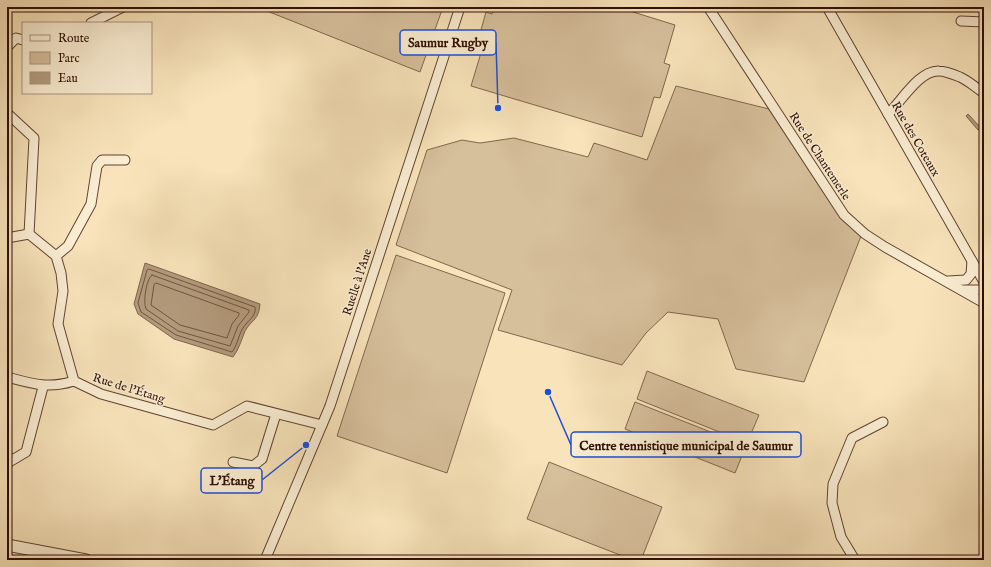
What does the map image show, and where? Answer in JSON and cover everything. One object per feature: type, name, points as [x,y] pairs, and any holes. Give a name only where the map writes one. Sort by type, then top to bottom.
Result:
[{"type":"street","points":[[95,22],[123,7]]},
{"type":"street","name":"Ruelle à l'Ane","points":[[265,560],[330,406],[460,7]]},
{"type":"street","name":"Rue de Chantemerle","points":[[708,7],[844,215],[865,234],[885,247],[948,281],[984,303]]},
{"type":"street","name":"Rue des Coteaux","points":[[827,7],[984,283]]},
{"type":"street","points":[[961,21],[984,22]]},
{"type":"street","points":[[7,47],[16,38],[22,40]]},
{"type":"street","points":[[888,114],[914,84],[929,73],[939,71],[961,78],[984,93]]},
{"type":"street","points":[[7,110],[7,113],[34,138],[29,234]]},
{"type":"street","points":[[7,238],[29,234],[56,256],[68,246],[91,204],[97,166],[102,160],[125,160]]},
{"type":"street","name":"Rue de l'Étang","points":[[56,256],[61,273],[63,291],[58,324],[74,382],[101,394],[213,424],[247,406],[322,425]]},
{"type":"street","points":[[948,281],[966,280],[971,274],[972,261]]},
{"type":"street","name":"Rue de Chantemerle","points":[[948,281],[965,284],[984,283]]},
{"type":"street","points":[[962,290],[981,290],[984,283]]},
{"type":"street","points":[[7,378],[43,386],[59,386],[74,382]]},
{"type":"street","points":[[9,462],[26,452],[43,386]]},
{"type":"street","points":[[233,462],[253,466],[262,459],[276,414]]},
{"type":"street","points":[[855,560],[841,537],[832,503],[833,484],[852,438],[883,422]]},
{"type":"street","points":[[7,545],[86,560]]},
{"type":"green space","points":[[246,7],[443,7],[420,72],[267,11]]},
{"type":"green space","points":[[494,7],[617,7],[675,25],[664,63],[670,65],[660,98],[654,97],[642,137],[471,86],[483,46],[477,44],[486,12],[492,14]]},
{"type":"green space","points":[[676,86],[769,109],[861,236],[804,382],[736,369],[718,319],[668,312],[646,333],[622,365],[498,330],[512,290],[396,245],[427,150],[462,140],[480,143],[514,138],[588,157],[594,143],[647,160]]},
{"type":"green space","points":[[396,255],[505,293],[447,473],[337,436]]},
{"type":"green space","points":[[647,371],[759,415],[747,443],[637,399]]},
{"type":"green space","points":[[635,402],[746,446],[735,473],[625,429]]},
{"type":"green space","points":[[549,462],[662,507],[641,560],[633,560],[527,519]]},
{"type":"water","points":[[968,114],[981,128],[978,130],[966,116]]},
{"type":"water","points":[[145,263],[260,304],[257,316],[245,331],[233,357],[174,339],[138,314],[134,304]]},
{"type":"place","name":"Saumur Rugby","points":[[498,108]]},
{"type":"place","name":"Centre tennistique municipal de Saumur","points":[[548,392]]},
{"type":"place","name":"L'Étang","points":[[306,445]]}]
